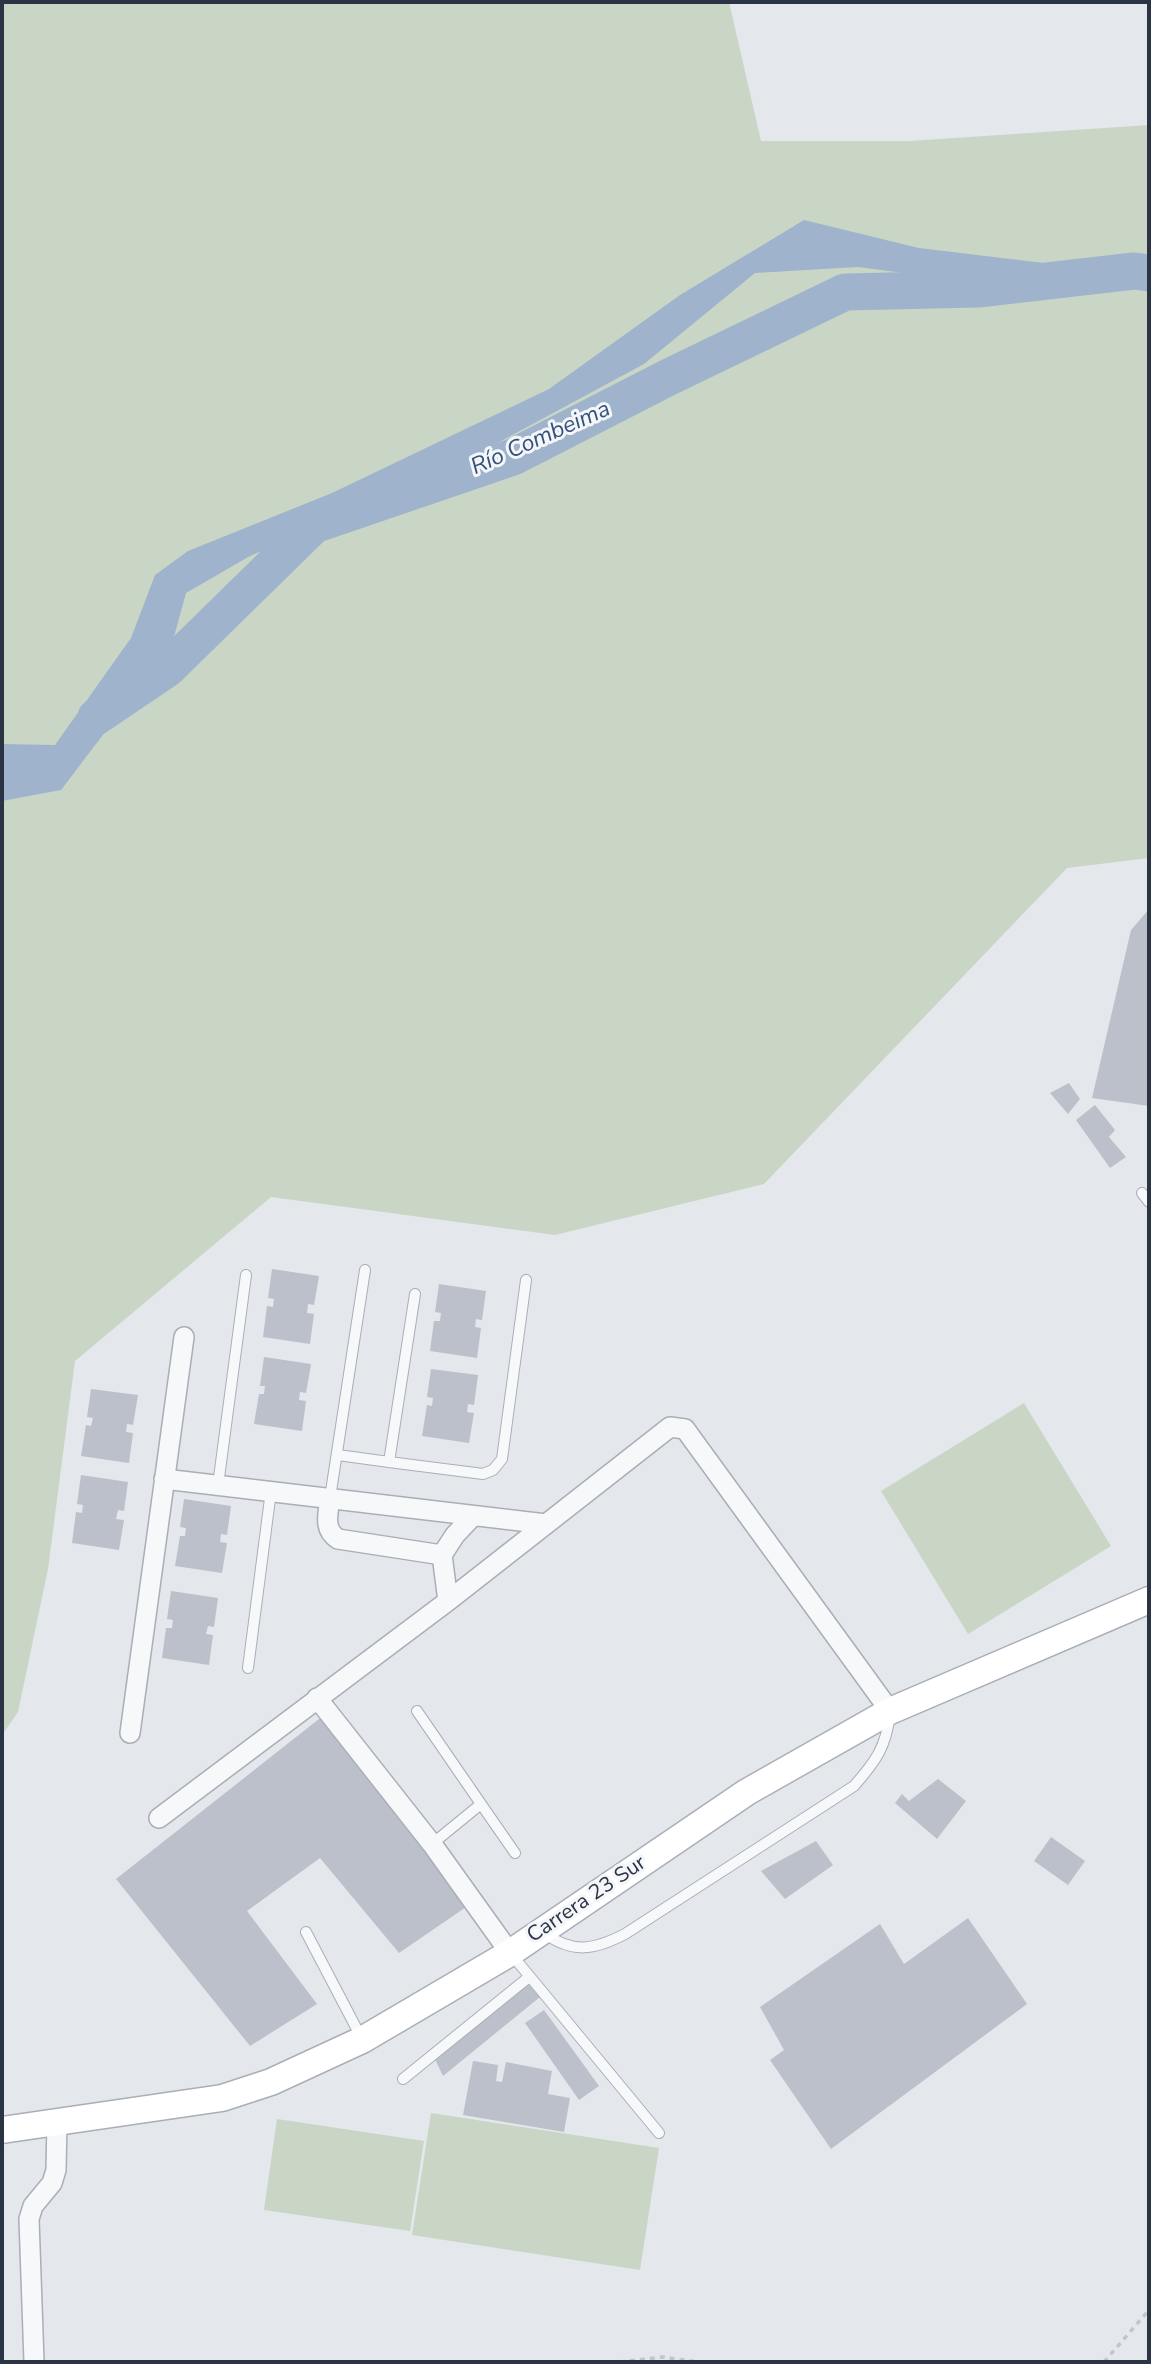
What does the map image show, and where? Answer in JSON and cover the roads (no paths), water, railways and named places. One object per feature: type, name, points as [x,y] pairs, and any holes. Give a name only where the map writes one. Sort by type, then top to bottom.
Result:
[{"type":"main road","name":"Carrera 23 Sur","points":[[2,2130],[222,2098],[271,2082],[362,2040],[510,1953],[747,1792],[890,1711],[1149,1600]]},
{"type":"street","points":[[130,1733],[184,1337]]},
{"type":"street","points":[[159,1818],[448,1601],[670,1427],[685,1429],[890,1711]]},
{"type":"street","points":[[164,1479],[546,1524]]},
{"type":"street","points":[[330,1499],[327,1526],[331,1534],[338,1539],[442,1555]]},
{"type":"street","points":[[448,1601],[442,1555],[473,1516]]},
{"type":"street","points":[[317,1698],[432,1844],[510,1953]]},
{"type":"street","points":[[34,2362],[29,2219],[33,2206],[52,2183],[56,2170],[57,2122]]},
{"type":"lane","points":[[330,1499],[365,1270]]},
{"type":"lane","points":[[218,1485],[247,1275]]},
{"type":"lane","points":[[338,1455],[483,1474],[493,1470],[502,1459],[526,1280]]},
{"type":"lane","points":[[389,1462],[415,1294]]},
{"type":"lane","points":[[248,1668],[271,1491]]},
{"type":"lane","points":[[541,1930],[560,1945],[579,1948],[607,1943],[625,1934],[854,1786],[884,1748],[890,1711]]},
{"type":"lane","points":[[417,1712],[515,1853]]},
{"type":"lane","points":[[432,1844],[481,1804]]},
{"type":"lane","points":[[306,1933],[362,2040]]},
{"type":"lane","points":[[510,1953],[659,2133]]},
{"type":"lane","points":[[403,2079],[529,1977]]},
{"type":"water","points":[[804,220],[919,248],[1077,267],[1149,269],[1149,287],[1122,283],[994,285],[858,267],[755,273],[644,364],[453,467],[250,556],[186,593],[172,644],[61,790],[2,801],[2,744],[55,745],[131,638],[155,575],[188,551],[332,493],[549,389],[680,295]]},
{"type":"waterway","name":"Río Combeima","points":[[96,717],[167,669],[314,525],[513,457],[669,377],[845,292],[978,289],[1134,271],[1149,273]]}]
